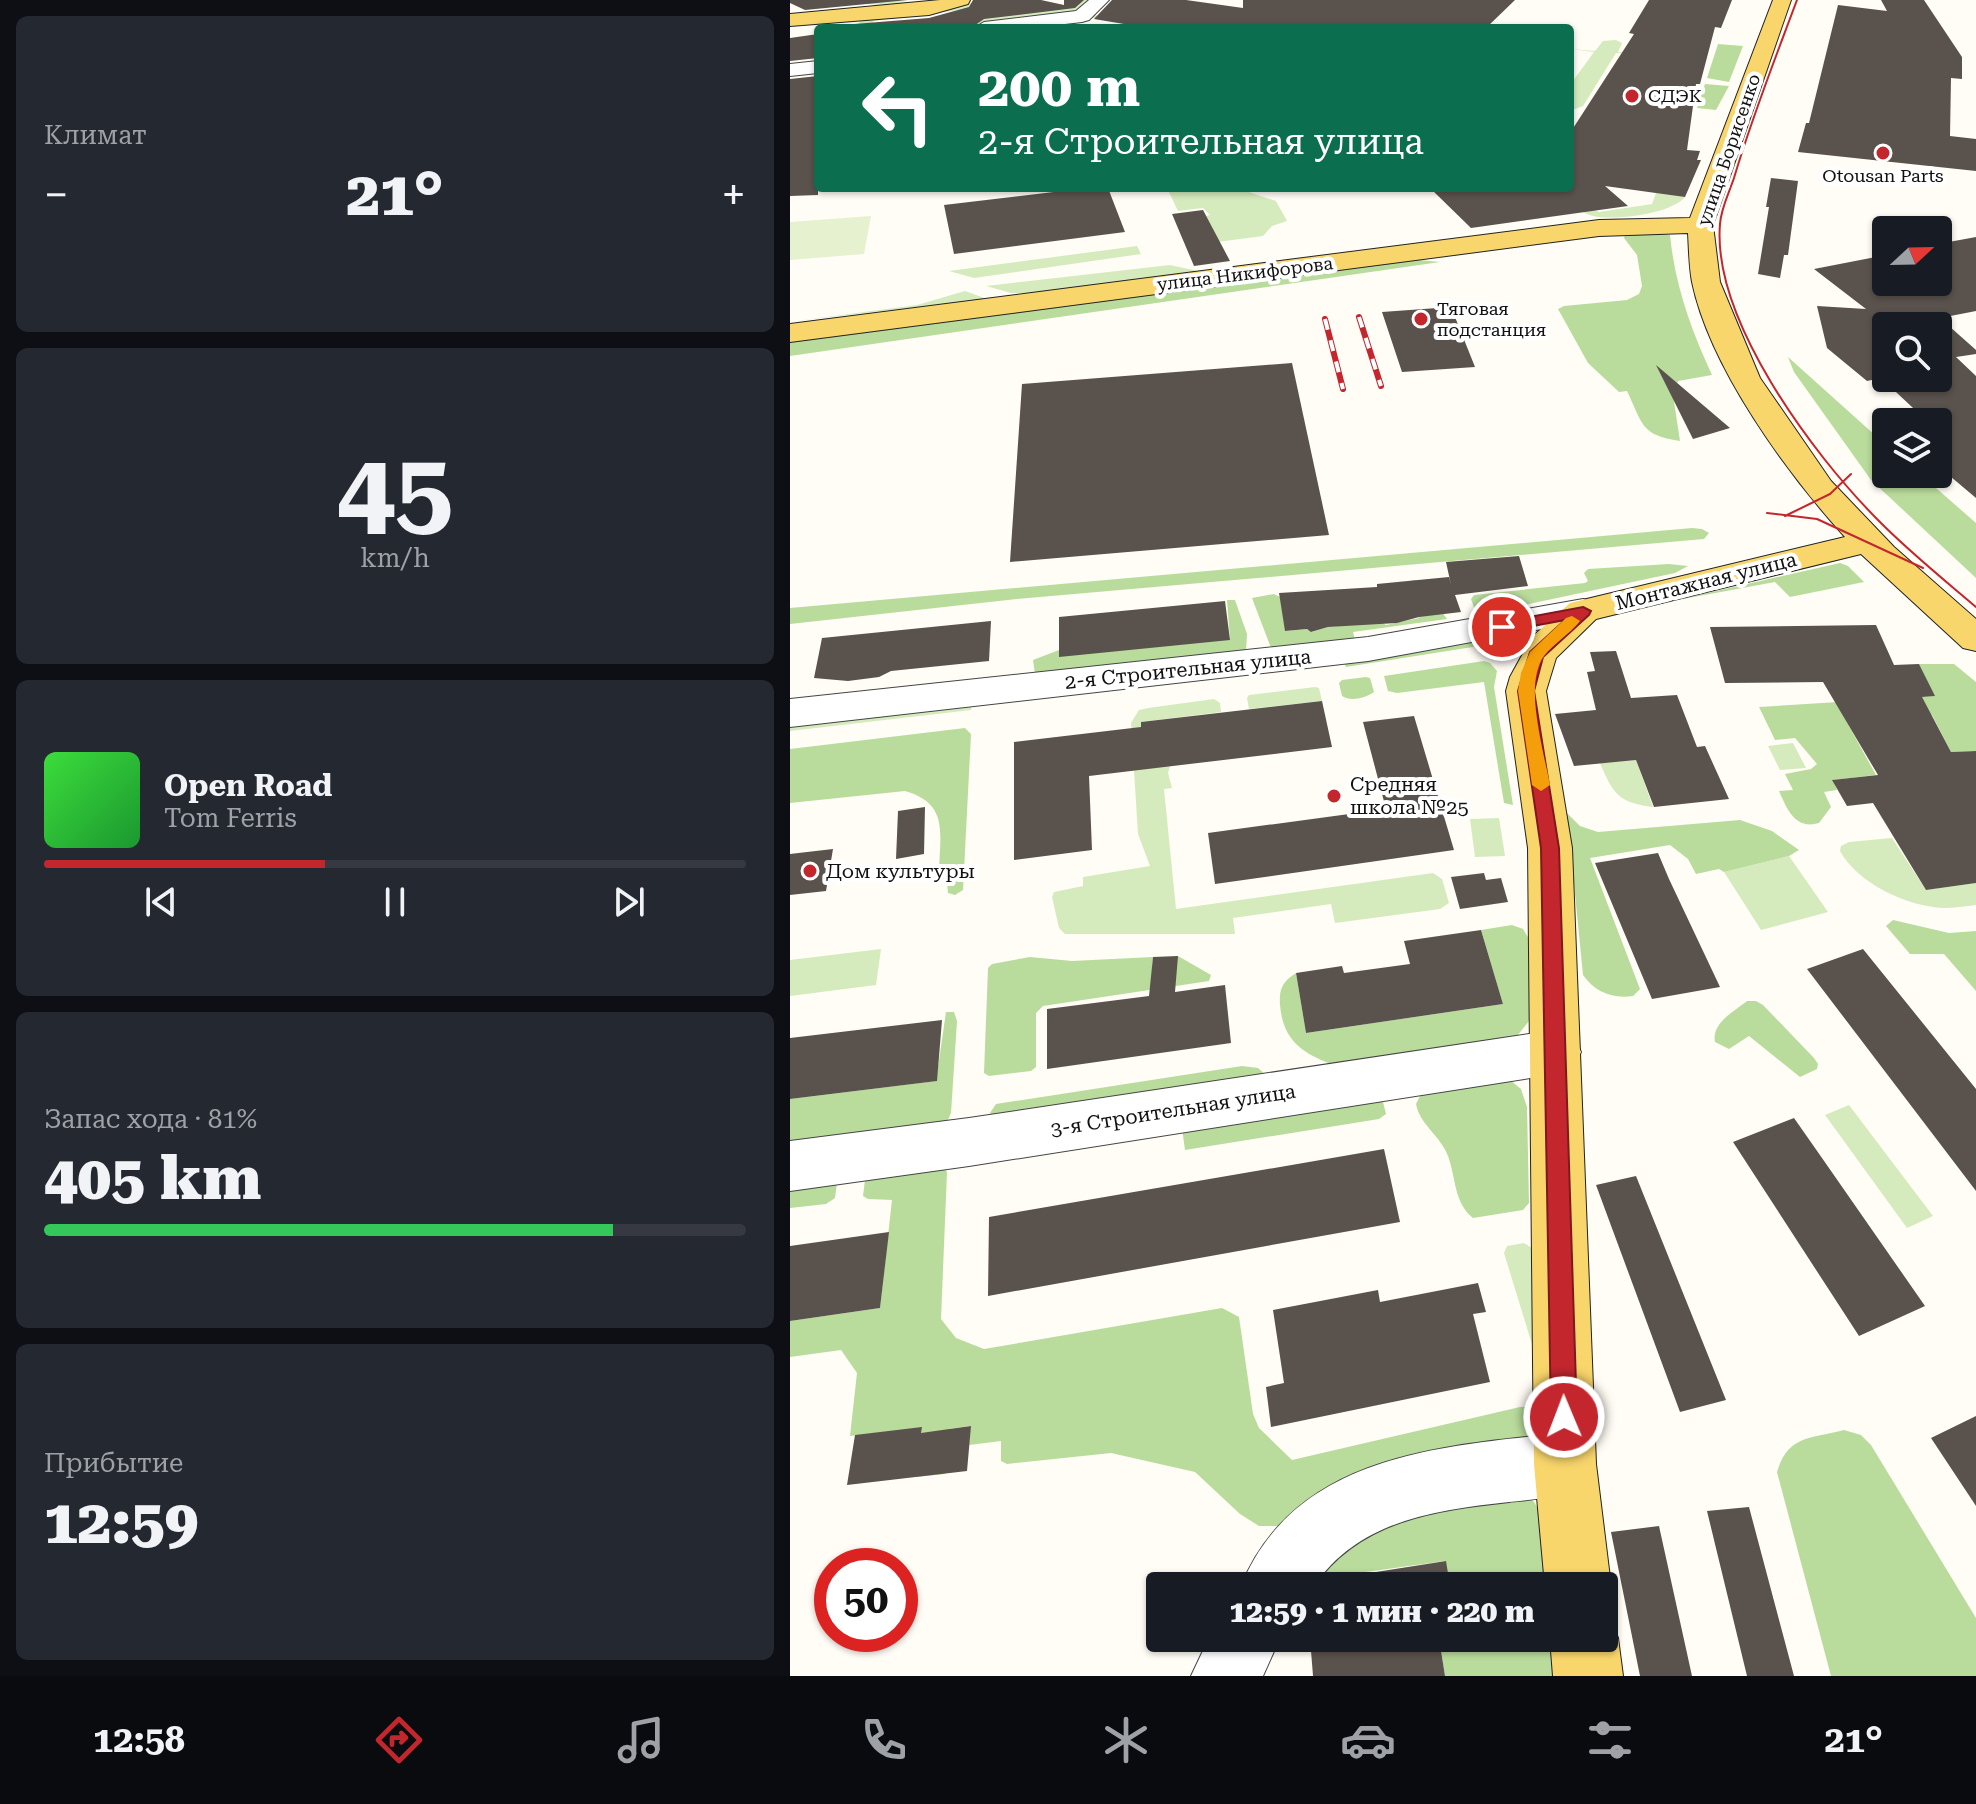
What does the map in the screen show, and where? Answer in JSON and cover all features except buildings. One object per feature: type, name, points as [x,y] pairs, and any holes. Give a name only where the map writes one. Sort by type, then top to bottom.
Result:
[{"type":"main road","points":[[790,20],[929,9],[961,0]]},
{"type":"main road","name":"улица Борисенко","points":[[1782,0],[1700,225],[1706,282],[1745,378],[1812,478],[1868,542],[1976,639]]},
{"type":"main road","name":"улица Никифорова","points":[[790,333],[1609,227],[1700,225]]},
{"type":"main road","name":"Монтажная улица","points":[[1577,1572],[1565,1464],[1550,848],[1526,691],[1536,655],[1583,611],[1868,542]]},
{"type":"main road","points":[[1585,1652],[1588,1676]]},
{"type":"street","points":[[1017,24],[1082,16],[1100,0]]},
{"type":"street","points":[[790,70],[814,67]]},
{"type":"street","name":"2-я Строительная улица","points":[[790,713],[1368,649],[1583,611]]},
{"type":"street","name":"3-я Строительная улица","points":[[790,1166],[969,1142],[1556,1052]]},
{"type":"street","points":[[1282,1572],[1314,1532],[1360,1503],[1425,1482],[1565,1464]]},
{"type":"street","points":[[1226,1676],[1239,1652]]},
{"type":"green space","points":[[807,0],[884,0],[962,6],[982,0],[1003,0],[1055,9],[1077,0],[1090,0],[1077,14],[1219,24],[1055,16],[989,24],[957,24],[960,10],[858,24],[862,19],[944,9]]},
{"type":"green space","points":[[1603,41],[1622,43],[1618,52],[1727,60],[1616,53],[1583,106],[1574,109],[1574,80],[1594,52],[1574,49],[1595,51]]},
{"type":"green space","points":[[1718,44],[1743,46],[1729,82],[1707,78]]},
{"type":"green space","points":[[1705,84],[1729,86],[1716,110],[1697,108]]},
{"type":"green space","points":[[1661,179],[1688,190],[1676,189],[1673,195],[1685,197],[1668,208],[1628,217],[1588,214],[1555,193],[1599,212],[1652,204]]},
{"type":"green space","points":[[1169,192],[1247,192],[1276,201],[1287,221],[1272,226],[1263,236],[1194,245],[1183,221],[1210,215],[1203,208],[1178,211]]},
{"type":"green space","points":[[871,216],[864,254],[790,260],[790,222]]},
{"type":"green space","points":[[1625,235],[1670,235],[1685,307],[1712,375],[1678,381],[1673,395],[1680,441],[1657,435],[1644,426],[1627,391],[1619,392],[1588,363],[1558,309],[1627,300],[1639,294],[1642,286],[1637,255],[1624,238]]},
{"type":"green space","points":[[1137,246],[1141,254],[974,278],[949,271]]},
{"type":"green space","points":[[1419,260],[1440,262],[790,356],[790,339]]},
{"type":"green space","points":[[1170,265],[1198,271],[1249,265],[1034,293],[1011,293],[986,286]]},
{"type":"green space","points":[[965,291],[987,299],[796,321],[917,305]]},
{"type":"green space","points":[[1788,357],[1872,432],[1872,481],[1871,480],[1794,372]]},
{"type":"green space","points":[[1880,488],[1936,488],[1976,523],[1976,578]]},
{"type":"green space","points":[[1692,528],[1709,533],[1704,539],[1017,599],[790,624],[790,608]]},
{"type":"green space","points":[[1840,563],[1848,566],[1864,582],[1790,597],[1775,582],[1672,601]]},
{"type":"green space","points":[[1669,564],[1688,566],[1675,573],[1481,614],[1476,613],[1471,599],[1474,595],[1585,583],[1588,581],[1584,573],[1588,569]]},
{"type":"green space","points":[[1409,581],[1420,581],[1447,619],[1353,632],[1355,640],[1271,648],[1252,598],[1274,594],[1280,597],[1286,631],[1307,629],[1312,632],[1328,627],[1381,622],[1386,625],[1419,618]]},
{"type":"green space","points":[[1227,600],[1235,600],[1247,634],[1246,652],[1035,674],[1033,660],[1059,650],[1059,656],[1230,639]]},
{"type":"green space","points":[[1476,639],[1480,641],[1479,646],[1346,667],[1343,660]]},
{"type":"green space","points":[[1484,661],[1497,671],[1494,687],[1513,805],[1504,803],[1484,682],[1397,693],[1388,691],[1384,676]]},
{"type":"green space","points":[[1919,664],[1954,664],[1976,682],[1976,751],[1951,752],[1932,715],[1844,717],[1876,775],[1833,780],[1837,790],[1824,792],[1831,807],[1819,823],[1798,821],[1779,791],[1793,790],[1785,774],[1811,769],[1817,764],[1795,738],[1775,740],[1759,707],[1934,696]]},
{"type":"green space","points":[[1370,678],[1374,692],[1350,699],[1342,696],[1339,683],[1342,680]]},
{"type":"green space","points":[[1319,688],[1322,701],[1249,709],[1249,695]]},
{"type":"green space","points":[[1214,699],[1220,703],[1221,712],[1141,722],[1170,766],[1168,773],[1172,788],[1164,789],[1176,909],[1433,873],[1442,879],[1449,903],[1440,909],[1335,923],[1331,904],[1233,918],[1235,934],[1065,934],[1059,928],[1052,897],[1054,892],[1083,886],[1083,877],[1150,866],[1138,834],[1131,723],[1139,710]]},
{"type":"green space","points":[[972,702],[971,710],[790,731],[790,723]]},
{"type":"green space","points":[[965,728],[971,734],[963,890],[955,895],[948,893],[947,882],[939,876],[940,835],[936,813],[920,797],[905,791],[790,803],[790,749]]},
{"type":"green space","points":[[1793,743],[1806,768],[1780,770],[1768,746]]},
{"type":"green space","points":[[1636,760],[1653,807],[1632,803],[1619,795],[1600,763]]},
{"type":"green space","points":[[1567,813],[1580,826],[1598,832],[1740,820],[1772,831],[1799,850],[1789,856],[1724,872],[1719,869],[1696,874],[1688,859],[1670,845],[1590,858],[1640,989],[1633,996],[1618,996],[1599,990],[1583,975]]},
{"type":"green space","points":[[1499,818],[1505,856],[1475,857],[1470,819]]},
{"type":"green space","points":[[1892,838],[1926,890],[1976,883],[1976,905],[1930,907],[1900,898],[1858,873],[1840,851],[1841,846],[1849,842]]},
{"type":"green space","points":[[1789,856],[1828,912],[1761,930],[1724,872]]},
{"type":"green space","points":[[1893,920],[1949,933],[1976,931],[1976,991],[1944,954],[1910,954],[1886,926]]},
{"type":"green space","points":[[1512,925],[1523,929],[1529,939],[1529,1021],[1517,1036],[1331,1064],[1302,1049],[1285,1027],[1280,1005],[1281,990],[1296,973],[1306,1033],[1503,1004],[1481,930]]},
{"type":"green space","points":[[881,949],[876,985],[790,996],[790,960]]},
{"type":"green space","points":[[1178,956],[1211,975],[1209,981],[1043,1006],[1036,1013],[1036,1067],[1031,1071],[989,1076],[984,1073],[988,968],[992,964],[1030,957],[1072,961],[1153,957],[1152,969]]},
{"type":"green space","points":[[1747,1001],[1763,1005],[1814,1058],[1817,1069],[1800,1077],[1749,1036],[1729,1049],[1715,1042],[1720,1023]]},
{"type":"green space","points":[[946,1012],[954,1012],[957,1021],[951,1113],[946,1124],[790,1151],[790,1099],[936,1081]]},
{"type":"green space","points":[[1242,1066],[1258,1068],[1268,1077],[994,1118],[990,1113],[996,1104]]},
{"type":"green space","points":[[1510,1080],[1521,1089],[1527,1107],[1529,1203],[1523,1210],[1473,1218],[1459,1198],[1448,1156],[1416,1104],[1421,1094]]},
{"type":"green space","points":[[1374,1098],[1383,1102],[1386,1114],[1379,1119],[1185,1150],[1182,1128]]},
{"type":"green space","points":[[1849,1105],[1933,1216],[1907,1228],[1825,1115]]},
{"type":"green space","points":[[941,1165],[947,1172],[941,1319],[956,1338],[984,1349],[1222,1308],[1239,1317],[1253,1414],[1259,1428],[1292,1460],[1520,1407],[1529,1407],[1535,1428],[1521,1445],[1281,1526],[1259,1526],[1240,1514],[1195,1472],[1111,1453],[1007,1464],[1001,1461],[1001,1441],[969,1445],[970,1426],[949,1429],[945,1474],[916,1477],[921,1428],[850,1436],[857,1373],[841,1350],[790,1357],[790,1321],[880,1308],[892,1200],[863,1196],[865,1180]]},
{"type":"green space","points":[[837,1183],[835,1198],[826,1204],[790,1208],[790,1185]]},
{"type":"green space","points":[[1524,1243],[1532,1248],[1535,1354],[1504,1253],[1507,1246]]},
{"type":"green space","points":[[1844,1430],[1861,1435],[1871,1445],[1976,1618],[1976,1676],[1831,1676],[1777,1472],[1787,1451],[1794,1445],[1811,1437]]},
{"type":"green space","points":[[1532,1499],[1541,1513],[1547,1572],[1447,1572],[1445,1561],[1365,1572],[1327,1572],[1325,1567],[1389,1513]]},
{"type":"green space","points":[[1441,1652],[1554,1652],[1556,1676],[1445,1676]]},
{"type":"tram line","points":[[1797,0],[1722,212],[1722,261],[1732,301],[1749,342],[1796,421],[1843,481]]},
{"type":"tram line","points":[[1843,481],[1851,474]]},
{"type":"tram line","points":[[1786,515],[1830,494],[1843,481]]},
{"type":"tram line","points":[[1843,481],[1888,530],[1976,607]]},
{"type":"tram line","points":[[1767,513],[1786,515]]},
{"type":"tram line","points":[[1786,515],[1817,519],[1923,568]]},
{"type":"railway","points":[[1359,317],[1381,386]]},
{"type":"railway","points":[[1325,319],[1343,389]]},
{"type":"slow traffic","points":[[1541,785],[1526,691],[1529,673],[1536,655],[1572,621]]},
{"type":"place","name":"СДЭК","points":[[1632,96]]},
{"type":"place","name":"Otousan Parts","points":[[1883,153]]},
{"type":"place","name":"Тяговая подстанция","points":[[1421,319]]},
{"type":"place","name":"Средняя школа №25","points":[[1334,796]]},
{"type":"place","name":"Дом культуры","points":[[810,871]]},
{"type":"route","points":[[1502,627],[1583,611],[1536,655],[1526,691],[1550,848],[1564,1417]]}]
